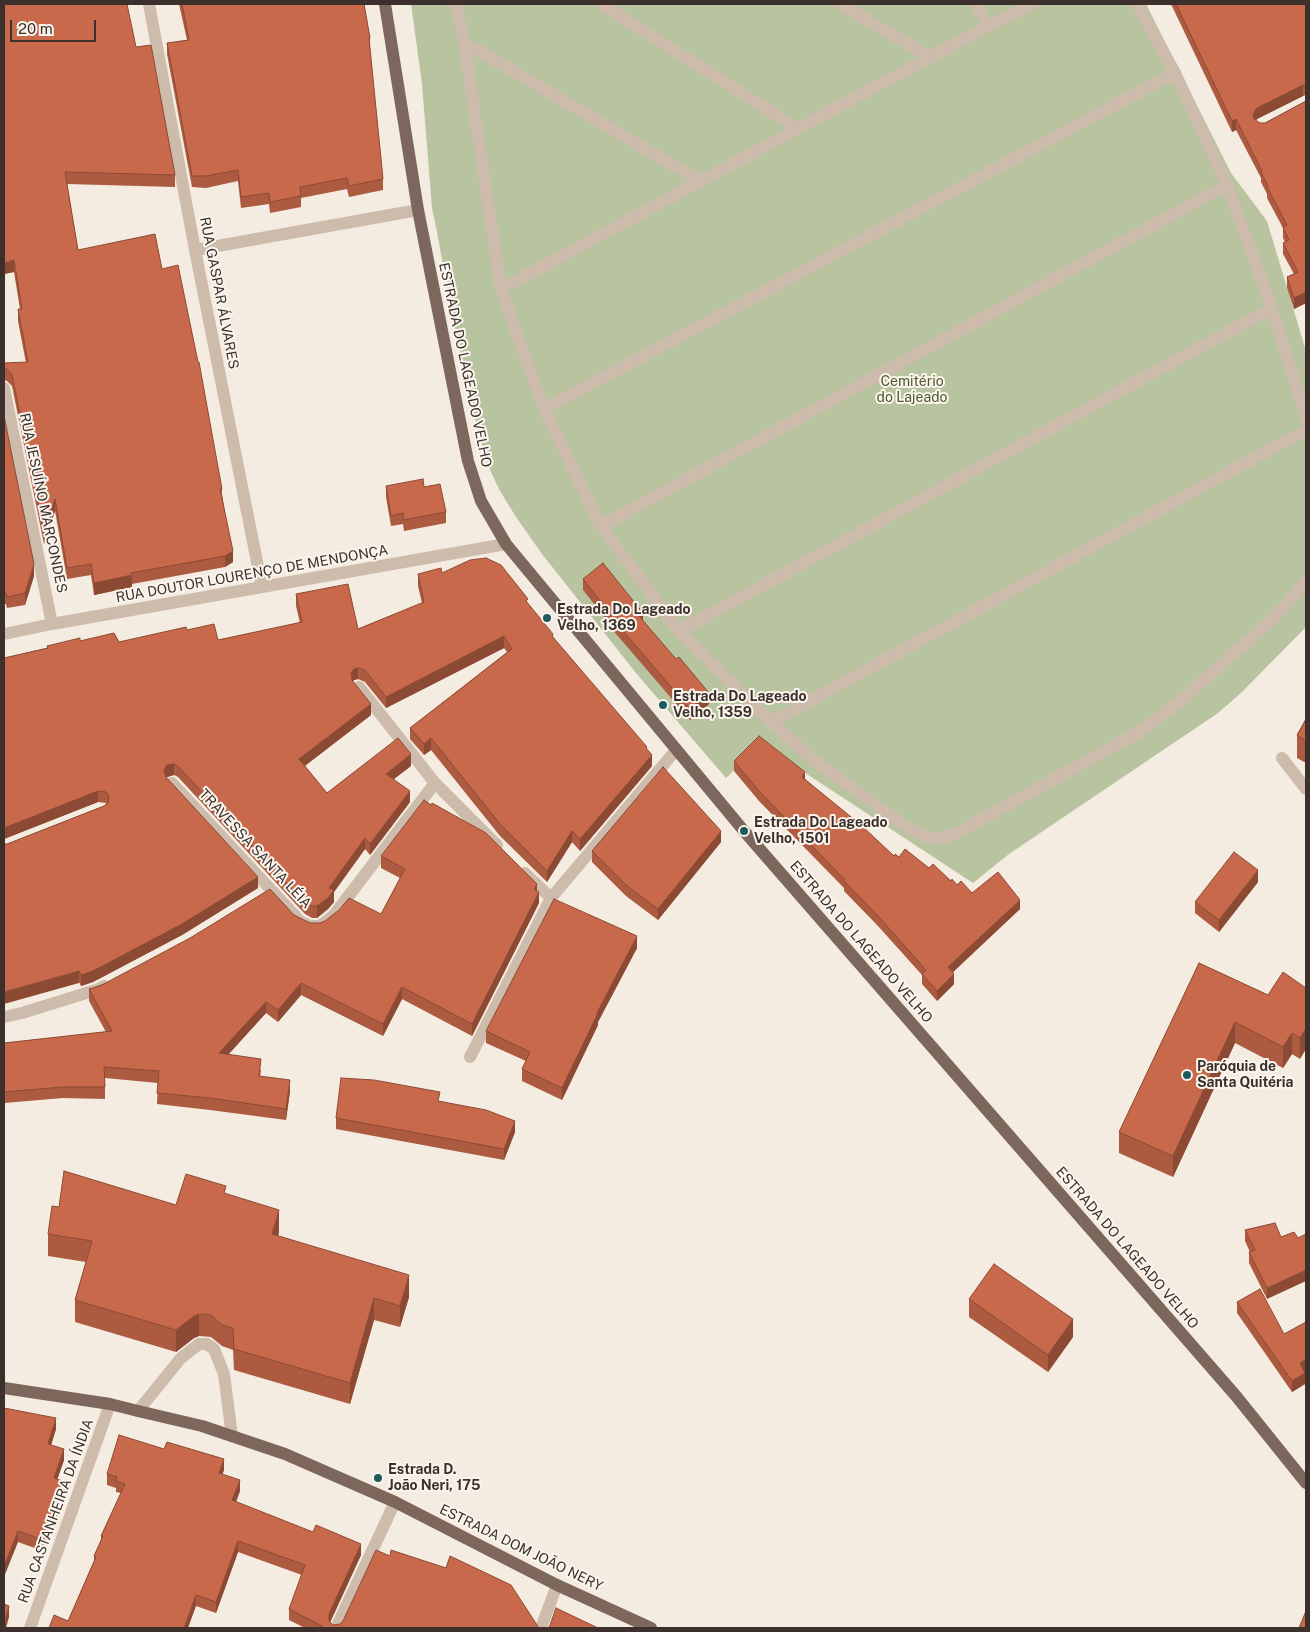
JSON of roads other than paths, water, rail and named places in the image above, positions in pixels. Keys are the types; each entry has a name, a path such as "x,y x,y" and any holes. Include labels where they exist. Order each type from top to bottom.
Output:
{"main road":[{"name":"ESTRADA DO LAGEADO VELHO","path":"385,4 418,210 468,461 481,502 506,544 764,854 1236,1396 1306,1483"},
{"name":"ESTRADA DOM JOÃO NERY","path":"4,1388 110,1404 202,1426 286,1454 395,1502 557,1584 651,1628"}],"street":[{"name":"RUA GASPAR ÁLVARES","path":"149,4 195,250 262,588"},
{"path":"456,4 464,42 501,289 544,409 601,526 679,631 771,722 814,760 908,828 924,836 938,839 955,834 1141,731 1177,704 1278,615 1306,581"},
{"path":"601,4 798,128"},
{"path":"840,4 930,57"},
{"path":"976,4 988,26"},
{"path":"501,289 930,57 1033,4"},
{"path":"1137,4 1175,73 1227,185 1272,308 1306,420"},
{"path":"464,42 700,181"},
{"path":"544,409 1175,73"},
{"path":"601,526 1227,185"},
{"path":"195,250 418,210"},
{"path":"679,631 1272,308"},
{"name":"RUA JESUÍNO MARCONDES","path":"4,388 52,624"},
{"path":"771,722 1306,430"},
{"name":"RUA DOUTOR LOURENÇO DE MENDONÇA","path":"4,634 506,544"},
{"path":"359,687 435,783 503,851"},
{"path":"470,1057 551,898 676,750"},
{"path":"1282,758 1306,789"},
{"name":"TRAVESSA SANTA LÉIA","path":"172,783 300,921 310,926 320,926 334,915 435,783"},
{"path":"517,864 551,898"},
{"path":"257,899 272,889"},
{"path":"4,1017 96,990 112,982"},
{"path":"138,1411 181,1358 199,1344 207,1344 214,1349 224,1374 232,1436"},
{"name":"RUA CASTANHEIRA DA ÍNDIA","path":"30,1628 110,1404"},
{"path":"336,1628 395,1502"},
{"path":"541,1628 557,1584"}],"place":[{"name":"Estrada Do Lageado Velho, 1369","path":"547,618"},
{"name":"Estrada Do Lageado Velho, 1359","path":"663,705"},
{"name":"Estrada Do Lageado Velho, 1501","path":"744,831"},
{"name":"Paróquia de Santa Quitéria","path":"1187,1075"},
{"name":"Estrada D. João Neri, 175","path":"378,1478"}],"park label":[{"name":"Cemitério do Lajeado","path":"912,390"}]}
